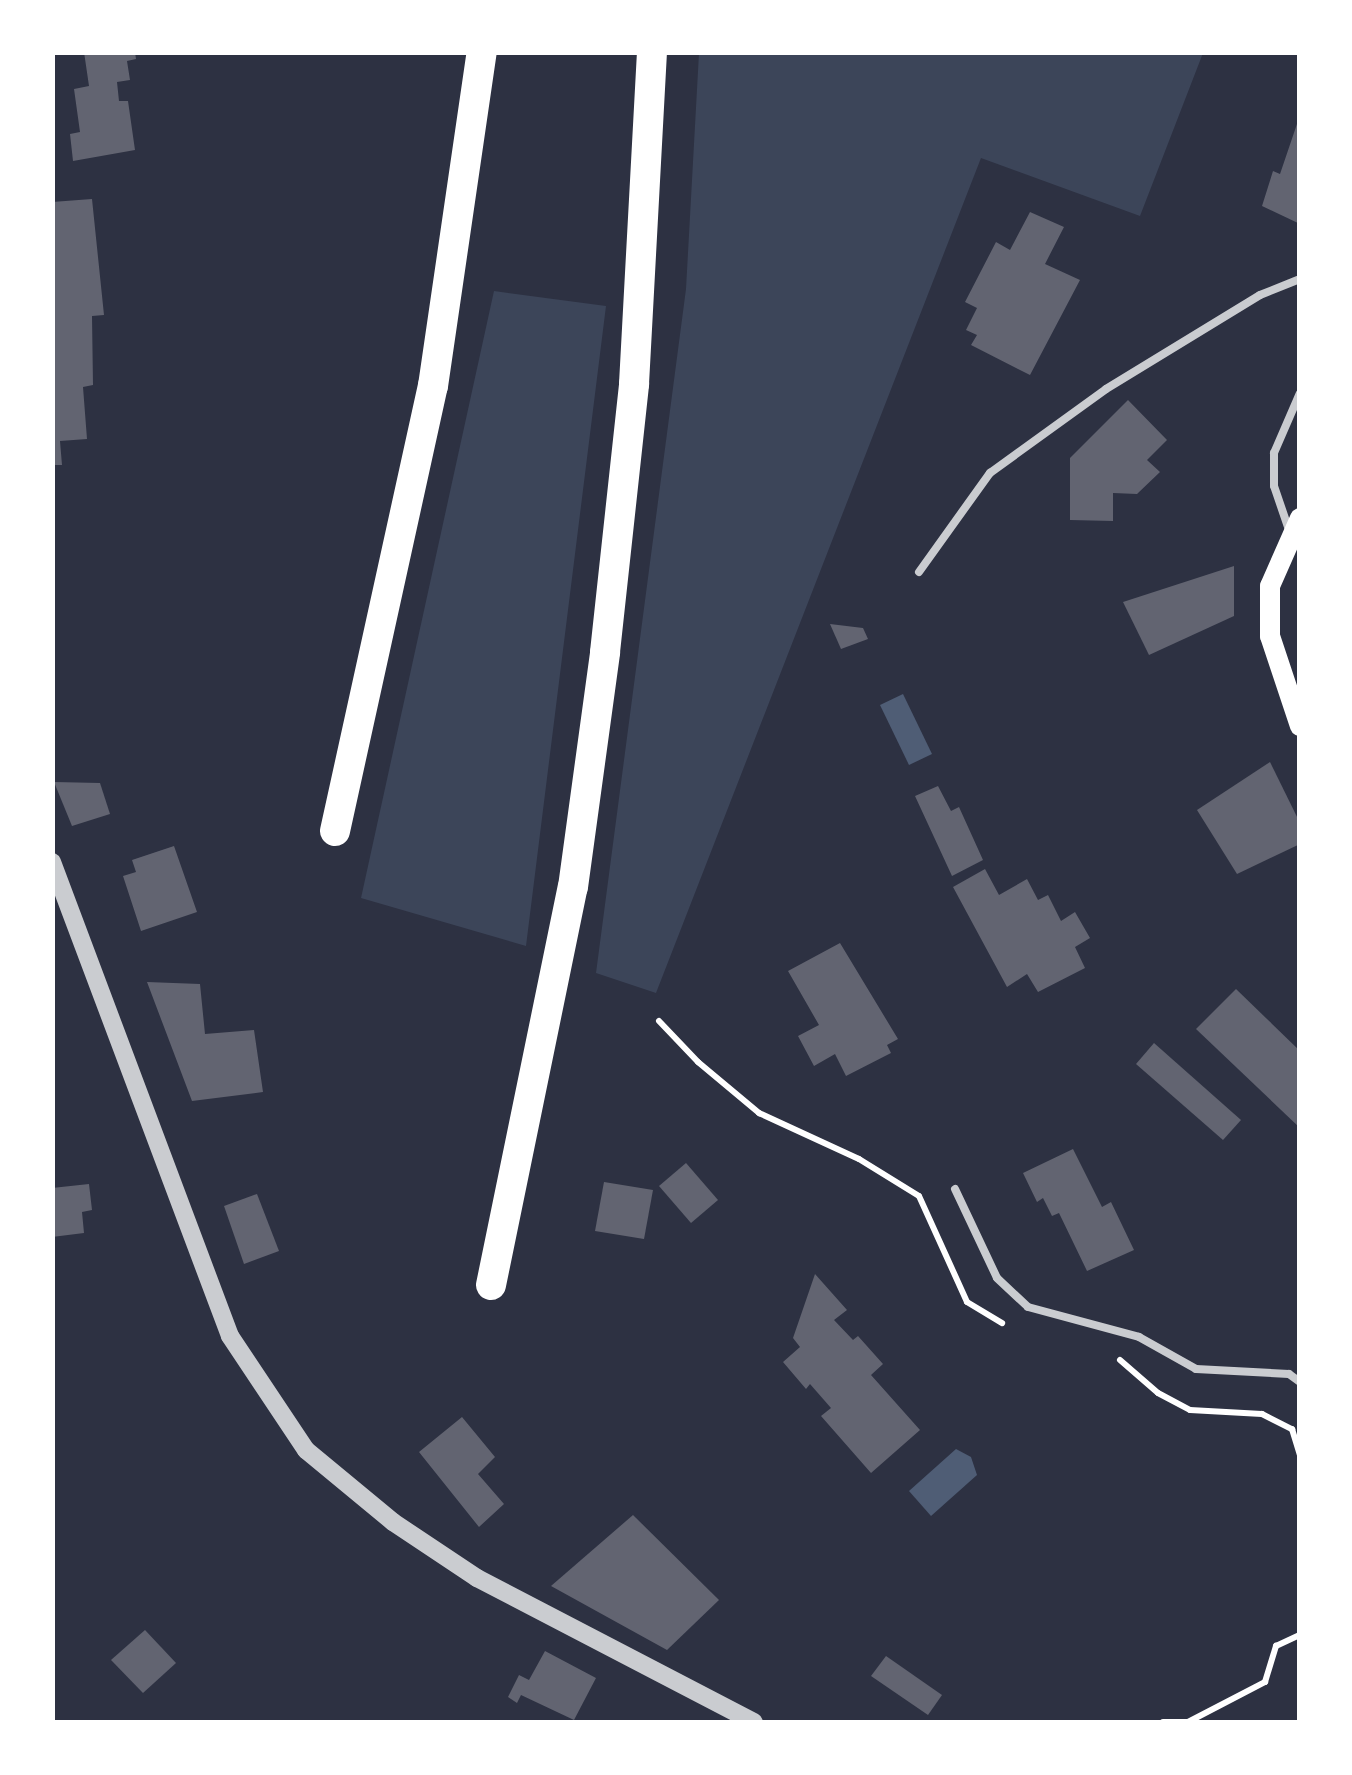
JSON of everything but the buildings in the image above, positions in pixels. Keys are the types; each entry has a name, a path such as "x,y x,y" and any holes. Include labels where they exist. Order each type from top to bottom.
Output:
{"highway":[{"path":"335,830 433,386 482,52"},
{"path":"491,1285 573,887 605,652 634,384 652,52"}],"main road":[{"path":"1295,526 1270,586 1270,636 1286,695 1300,726"}],"street":[{"path":"52,862 230,1336 306,1450 393,1522 477,1578 754,1722"}],"lane":[{"path":"920,572 990,473 1106,389 1260,295 1300,278"},
{"path":"1295,526 1274,486 1274,453 1300,392"},
{"path":"955,1190 998,1278 1028,1306 1140,1337 1196,1369 1289,1374 1300,1382"}],"path":[{"path":"1163,1722 1188,1722 1264,1682 1276,1646 1300,1635"}],"shaded area":[{"path":"699,53 1203,53 1140,216 981,158 656,993 596,973 686,289"},
{"path":"494,291 606,306 526,946 361,898"},
{"path":"903,694 932,754 909,765 880,705"},
{"path":"956,1449 971,1457 977,1475 931,1516 909,1491"}]}
